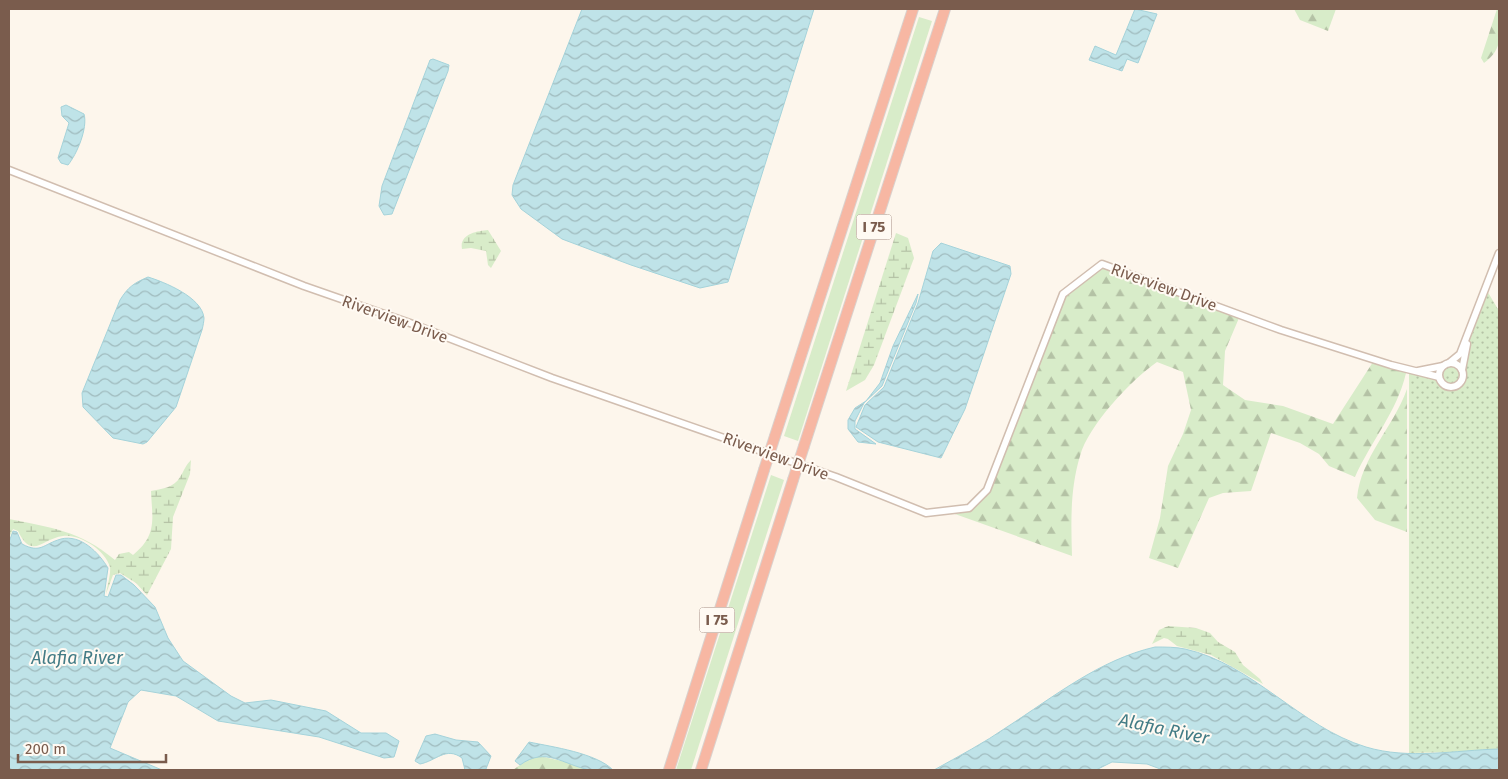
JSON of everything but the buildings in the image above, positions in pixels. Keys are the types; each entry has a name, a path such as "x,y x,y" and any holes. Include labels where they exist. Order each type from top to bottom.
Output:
{"highway":[{"name":"I 75","path":"669,770 913,9"},
{"name":"I 75","path":"701,770 945,9"}],"street":[{"name":"Riverview Drive","path":"9,170 304,286 417,326 552,378 836,477 926,513 969,508 987,490 1063,294 1102,264 1281,330 1415,372 1439,377 1446,386 1456,386 1462,381 1468,334"},
{"name":"Riverview Drive","path":"1415,372 1446,364 1460,354 1499,253"},
{"name":"Riverview Drive","path":"1439,377 1446,364"},
{"path":"1446,364 1457,364 1462,370"}],"green space":[{"path":"1294,9 1336,9 1328,31 1300,20"},
{"path":"1497,9 1499,9 1500,25 1498,45 1491,57 1484,63 1481,58"},
{"path":"919,17 932,21 798,441 784,436"},
{"path":"488,230 501,251 491,268 488,265 486,251 471,248 462,249 463,240 470,234"},
{"path":"896,233 908,238 914,258 874,365 865,380 846,391"},
{"path":"1102,267 1239,318 1225,351 1223,385 1245,400 1283,406 1333,424 1373,362 1406,373 1390,414 1355,477 1329,466 1319,454 1300,443 1271,433 1251,491 1223,493 1209,498 1178,568 1149,558 1160,518 1168,466 1183,434 1191,410 1183,372 1157,362 1135,380 1112,404 1085,444 1074,481 1071,518 1072,556 955,514 970,511 994,482 1065,295"},
{"path":"1486,289 1499,311 1499,751 1409,753 1409,370 1442,366 1454,360"},
{"path":"1407,389 1407,532 1375,520 1357,498 1365,469 1394,417"},
{"path":"191,460 190,474 173,517 171,549 147,595 136,583 120,573 113,575 106,594 110,567 103,555 84,540 63,536 38,546 33,546 28,545 18,531 13,529 9,538 9,519 52,528 77,536 102,550 115,560 119,554 129,552 133,555 141,548 152,526 151,491 174,484"},
{"path":"771,475 784,480 691,770 676,770"},
{"path":"1168,626 1196,628 1210,633 1218,642 1235,652 1243,665 1260,679 1263,684 1211,655 1177,646 1168,639 1164,638 1152,644 1159,630"},
{"path":"539,756 571,763 590,770 513,770 531,757"}],"water":[{"path":"582,9 814,9 728,282 700,288 562,239 521,209 512,195 513,185"},
{"path":"1135,9 1157,14 1138,63 1127,59 1122,71 1089,60 1095,46 1116,55"},
{"path":"433,59 449,65 448,71 392,214 384,215 379,206 382,186 430,60"},
{"path":"66,105 84,114 85,120 81,141 68,165 61,163 58,158 69,123 62,116 61,107"},
{"path":"941,243 1010,266 1011,274 965,409 941,458 878,442 856,427 865,405 884,387 918,303 933,251"},
{"path":"148,277 190,297 202,310 204,318 202,330 176,407 147,442 143,444 113,438 83,407 82,393 120,300 132,286"},
{"path":"918,294 882,386 864,403 855,421 855,429 876,444 858,442 848,429 848,420 855,408 866,401 880,383 893,346"},
{"name":"Alafia River","path":"13,531 17,532 22,544 28,547 38,548 68,538 76,539 89,546 100,556 108,568 104,596 108,597 116,575 121,575 134,585 155,607 168,638 183,661 231,696 245,703 271,700 326,711 361,733 386,733 399,741 394,757 384,758 319,737 218,721 176,696 141,690 128,702 110,748 162,770 9,770 9,542"},
{"name":"Alafia River","path":"1155,647 1182,648 1210,657 1255,681 1319,725 1342,738 1366,747 1382,751 1416,754 1499,749 1499,770 1163,770 1147,764 1112,762 1096,770 934,770 989,738 1078,680 1115,661"},
{"path":"435,734 456,740 478,742 491,756 486,769 465,770 462,758 451,753 420,764 415,761 426,736"},
{"path":"529,742 585,755 596,759 613,770 593,771 555,758 546,757 538,757 520,765 515,761"}]}
